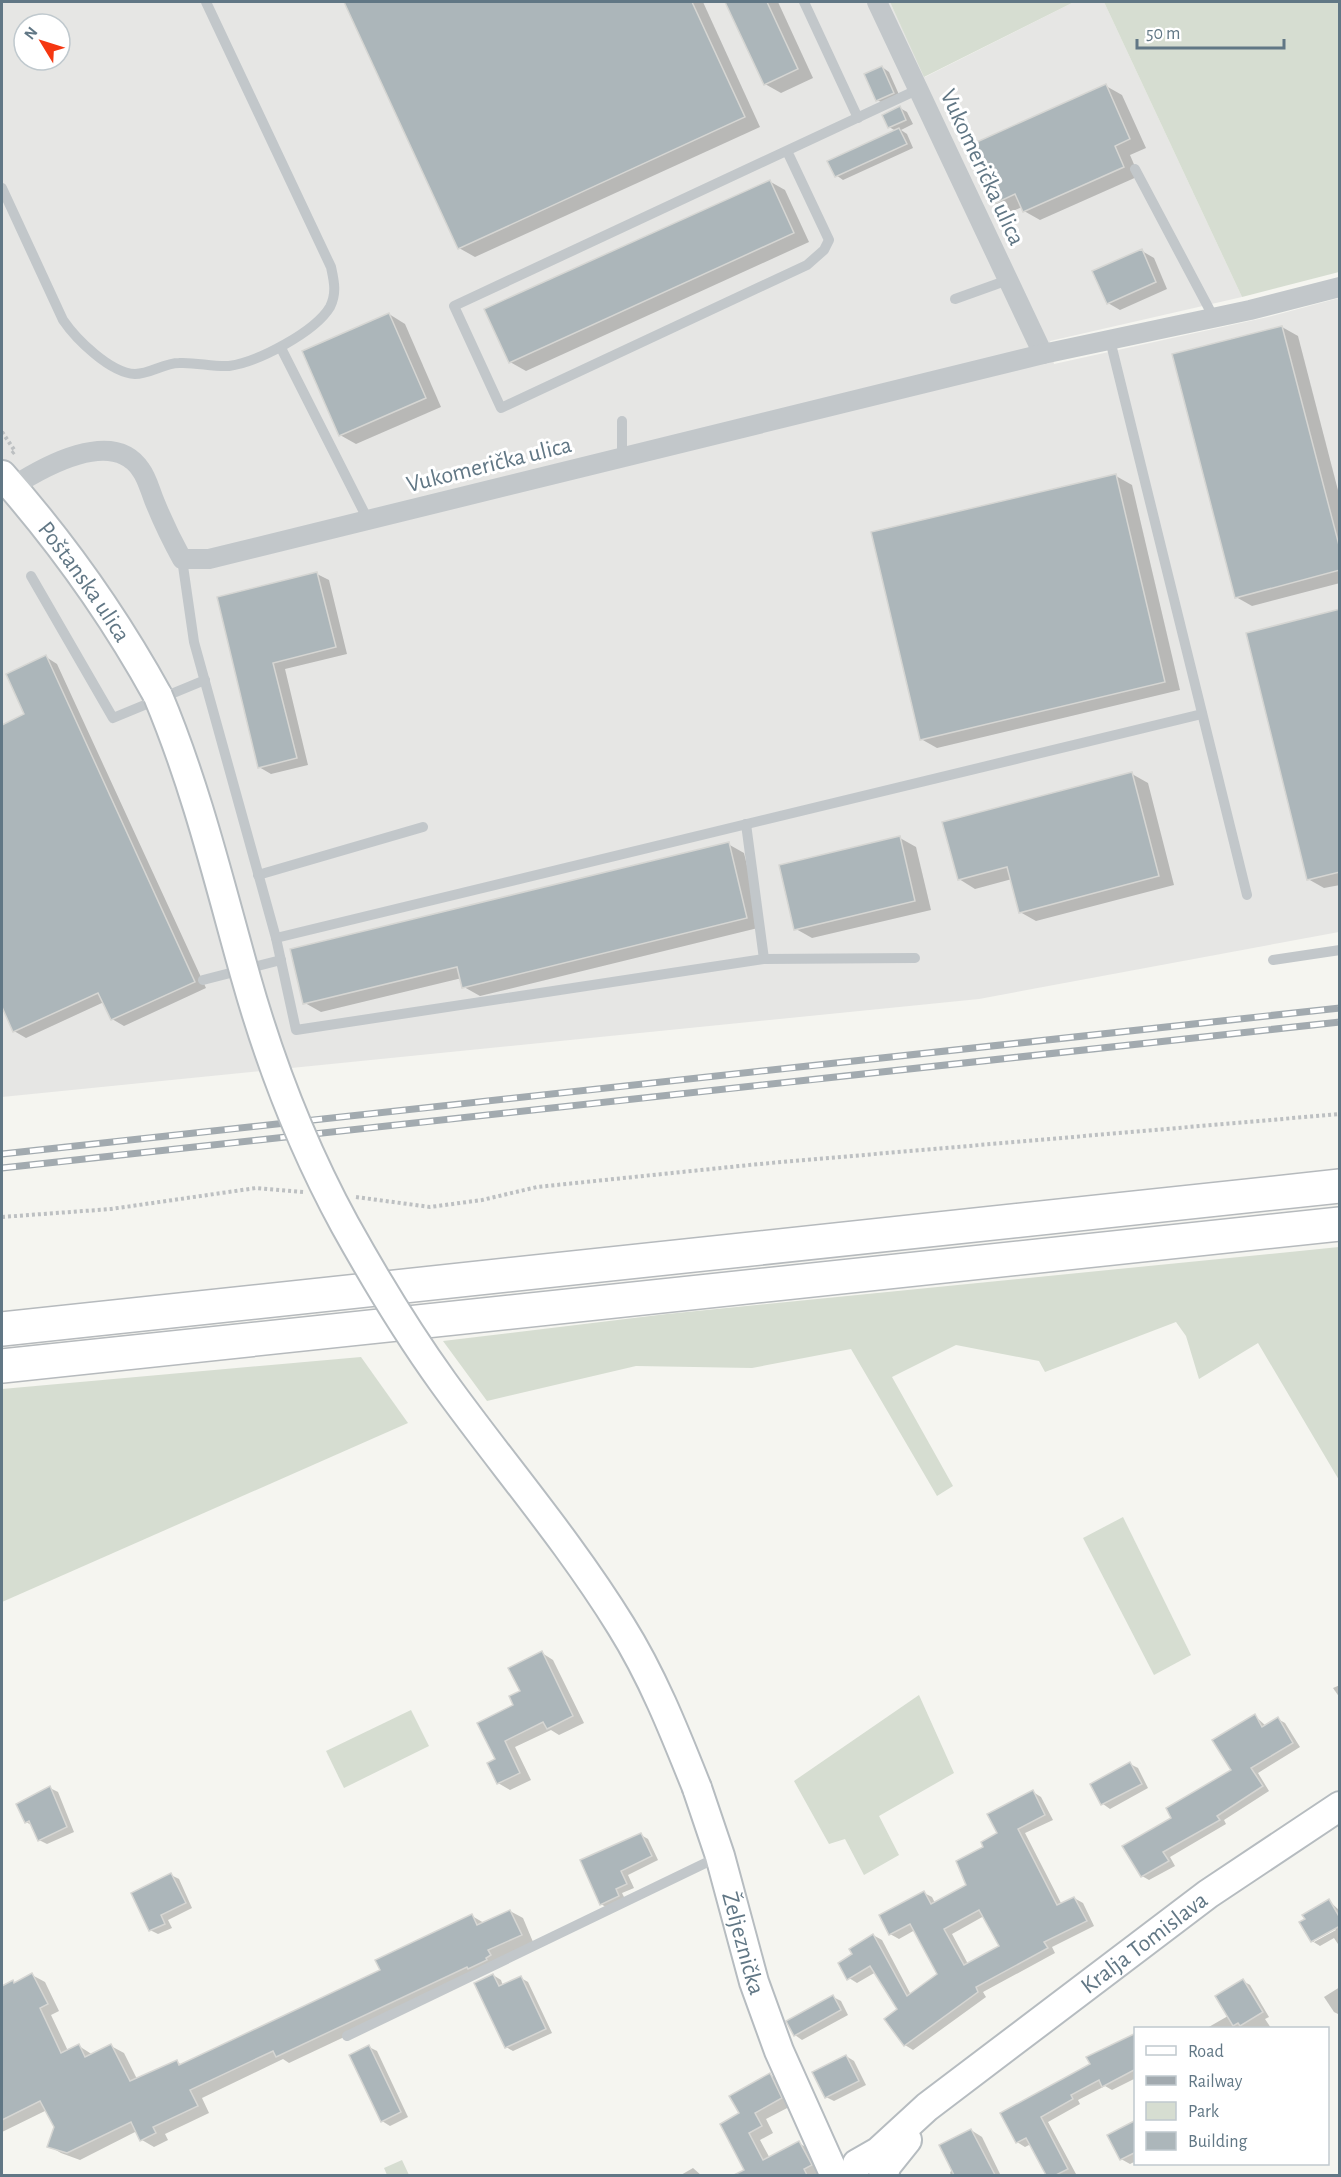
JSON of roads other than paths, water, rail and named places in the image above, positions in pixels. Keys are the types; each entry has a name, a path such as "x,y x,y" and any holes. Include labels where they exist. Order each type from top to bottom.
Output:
{"highway":[{"path":"2,1329 1340,1186"},
{"path":"2,1366 1340,1224"}],"main road":[{"name":"Poštanska ulica","path":"7,473 97,594 129,643 158,696 195,791 262,1029 310,1154 343,1222 381,1288 429,1362 564,1540 618,1620 648,1675 697,1788"},
{"name":"Željeznička","path":"697,1788 720,1856 754,1982 779,2051 800,2093 806,2113 858,2172"},
{"name":"Kralja Tomislava","path":"858,2172 927,2107 1208,1894 1340,1806"}],"street":[{"name":"Vukomerička ulica","path":"878,2 1043,354"},
{"name":"Vukomerička ulica","path":"182,558 209,559 1043,354 1214,318 1340,287"},
{"path":"7,473 40,469 70,457 99,450 123,454 141,469 168,535 182,558"}],"lane":[{"path":"2,188 63,320 75,336 119,369 134,374 177,363 232,365 281,348 314,324 330,307 336,288 332,267 206,2"},
{"path":"804,2 858,118"},
{"path":"787,151 829,240 824,250 807,266 501,408 454,306 919,89"},
{"path":"1135,169 1214,318"},
{"path":"955,299 1008,280"},
{"path":"1110,340 1247,895"},
{"path":"281,348 368,520"},
{"path":"622,422 622,457"},
{"path":"182,558 194,642 276,938 296,1030 764,959 915,958"},
{"path":"31,576 113,718 205,680"},
{"path":"276,938 1202,714"},
{"path":"746,824 764,959"},
{"path":"258,875 423,827"},
{"path":"1273,960 1340,950"},
{"path":"203,980 280,960"},
{"path":"347,2037 720,1856"}],"railway":[{"path":"2,1154 1340,1008"},
{"path":"2,1168 1340,1022"}]}
